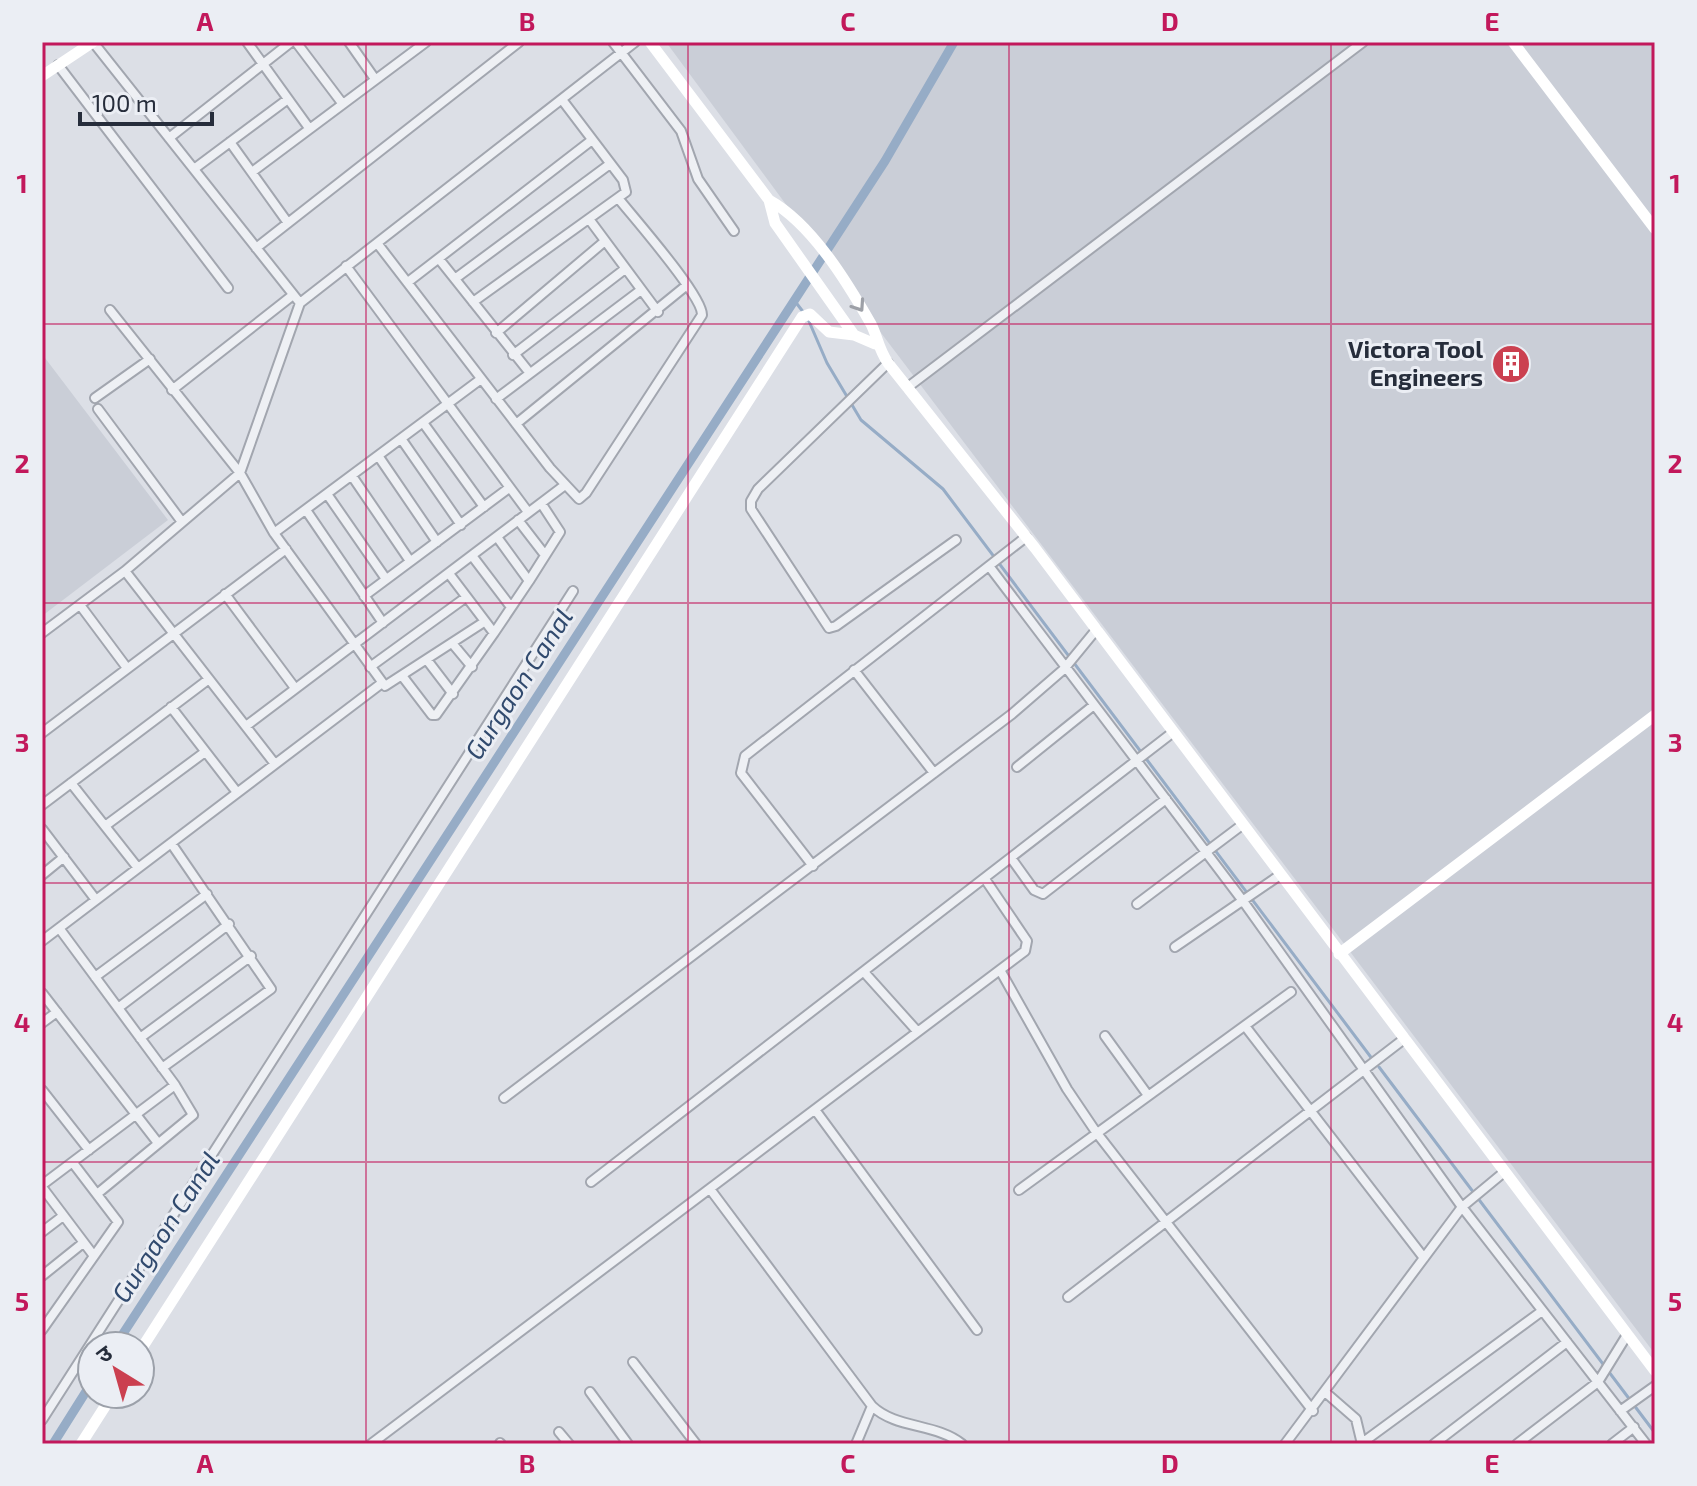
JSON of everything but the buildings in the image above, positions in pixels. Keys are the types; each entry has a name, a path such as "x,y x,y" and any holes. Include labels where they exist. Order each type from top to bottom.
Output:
{"street":[{"path":"42,76 93,42 300,303"},
{"path":"247,42 309,128"},
{"path":"169,138 293,42 342,103"},
{"path":"349,42 375,79"},
{"path":"256,248 519,42"},
{"path":"613,42 681,131 698,179 734,231"},
{"path":"42,633 125,571 240,473 300,303 635,42"},
{"path":"650,42 769,200 788,212 812,239 873,328 875,344 888,363 1026,537 1655,1371"},
{"path":"908,387 1363,42"},
{"path":"1513,42 1655,229"},
{"path":"252,172 423,43"},
{"path":"58,65 228,288"},
{"path":"194,169 288,99"},
{"path":"473,302 626,192 626,184 563,101"},
{"path":"408,282 592,140"},
{"path":"230,142 288,223"},
{"path":"456,278 610,164"},
{"path":"377,243 577,499 586,493 700,320 702,309 687,285 618,198"},
{"path":"769,200 775,223 854,335"},
{"path":"589,219 658,312"},
{"path":"496,333 605,241"},
{"path":"439,259 529,372"},
{"path":"346,266 528,512"},
{"path":"513,355 625,269"},
{"path":"516,424 658,312 687,285"},
{"path":"496,399 641,290"},
{"path":"172,390 293,295"},
{"path":"110,310 240,473 274,533 382,683 388,686 484,622"},
{"path":"153,1330 805,314 829,332 854,335 875,344"},
{"path":"95,398 150,359"},
{"path":"888,363 758,489 751,501 755,518 829,628 956,540"},
{"path":"274,533 481,379"},
{"path":"98,409 182,522"},
{"path":"424,424 484,507"},
{"path":"402,440 461,525"},
{"path":"379,457 437,542"},
{"path":"352,476 410,561"},
{"path":"246,726 450,575 565,485"},
{"path":"364,596 509,488"},
{"path":"327,494 386,579"},
{"path":"403,677 432,715 439,714 529,581 560,528 541,503"},
{"path":"306,510 383,623"},
{"path":"518,520 545,555"},
{"path":"497,537 529,581"},
{"path":"813,866 741,773 741,762 1026,537"},
{"path":"42,733 286,549"},
{"path":"473,557 511,607"},
{"path":"995,561 1069,663 1094,705 1142,757 1166,799 1211,849 1247,898 1363,1069 1462,1207 1567,1342 1603,1374 1620,1411 1646,1444"},
{"path":"125,571 275,764"},
{"path":"450,575 494,633"},
{"path":"42,1420 573,591"},
{"path":"225,594 295,688"},
{"path":"370,667 465,598"},
{"path":"80,605 127,668"},
{"path":"504,1098 1012,714 1069,663 1096,630"},
{"path":"452,643 472,667"},
{"path":"427,660 453,694"},
{"path":"854,670 934,773"},
{"path":"42,805 209,679"},
{"path":"42,941 382,683"},
{"path":"1017,767 1094,705"},
{"path":"171,707 236,791"},
{"path":"1339,954 1655,715"},
{"path":"591,1182 1172,733"},
{"path":"105,826 205,752"},
{"path":"71,783 138,868"},
{"path":"1011,858 1034,890 1043,894 1166,799"},
{"path":"1137,904 1242,825"},
{"path":"42,829 96,900"},
{"path":"162,1068 271,989 171,843"},
{"path":"42,875 64,857"},
{"path":"1175,947 1280,875"},
{"path":"371,1444 816,1111 1000,970 1028,945 985,879"},
{"path":"95,977 207,894"},
{"path":"118,1008 229,924"},
{"path":"59,928 175,1085 193,1115 97,1194"},
{"path":"140,1038 251,956"},
{"path":"1000,970 1067,1089 1096,1132 1313,1411"},
{"path":"864,972 917,1031"},
{"path":"1019,1190 1291,992"},
{"path":"42,993 158,1143"},
{"path":"42,1023 57,1012"},
{"path":"1245,1026 1424,1258"},
{"path":"1105,1036 1147,1094"},
{"path":"1068,1297 1404,1039"},
{"path":"94,1256 42,1186 175,1085"},
{"path":"42,1090 89,1150"},
{"path":"42,1112 53,1104"},
{"path":"816,1111 977,1330"},
{"path":"44,1323 118,1222 73,1163"},
{"path":"1285,1444 1313,1411 1462,1207 1503,1173"},
{"path":"710,1189 872,1406 891,1418 946,1434 962,1444"},
{"path":"42,1232 63,1216"},
{"path":"42,1276 83,1243"},
{"path":"1325,1392 1356,1419 1362,1444 1542,1311"},
{"path":"1517,1444 1603,1374 1627,1335"},
{"path":"1434,1444 1567,1342"},
{"path":"633,1362 696,1444"},
{"path":"1620,1411 1655,1386"},
{"path":"590,1392 628,1444"},
{"path":"856,1444 872,1406"},
{"path":"81,1444 103,1410"},
{"path":"1612,1444 1634,1427"},
{"path":"559,1432 569,1444"}],"shaded area":[{"path":"666,42 1655,42 1655,1354 872,321"},
{"path":"42,354 168,520 42,616"}],"waterway":[{"name":"Gurgaon Canal","path":"125,1330 885,161 954,42"},
{"path":"794,300 804,313"},
{"path":"808,319 827,363 861,420 943,489 1373,1060"},
{"path":"1379,1067 1655,1433"},
{"name":"Gurgaon Canal","path":"53,1444 76,1407"}],"place":[{"name":"Victora Tool Engineers","path":"1511,364"}]}
